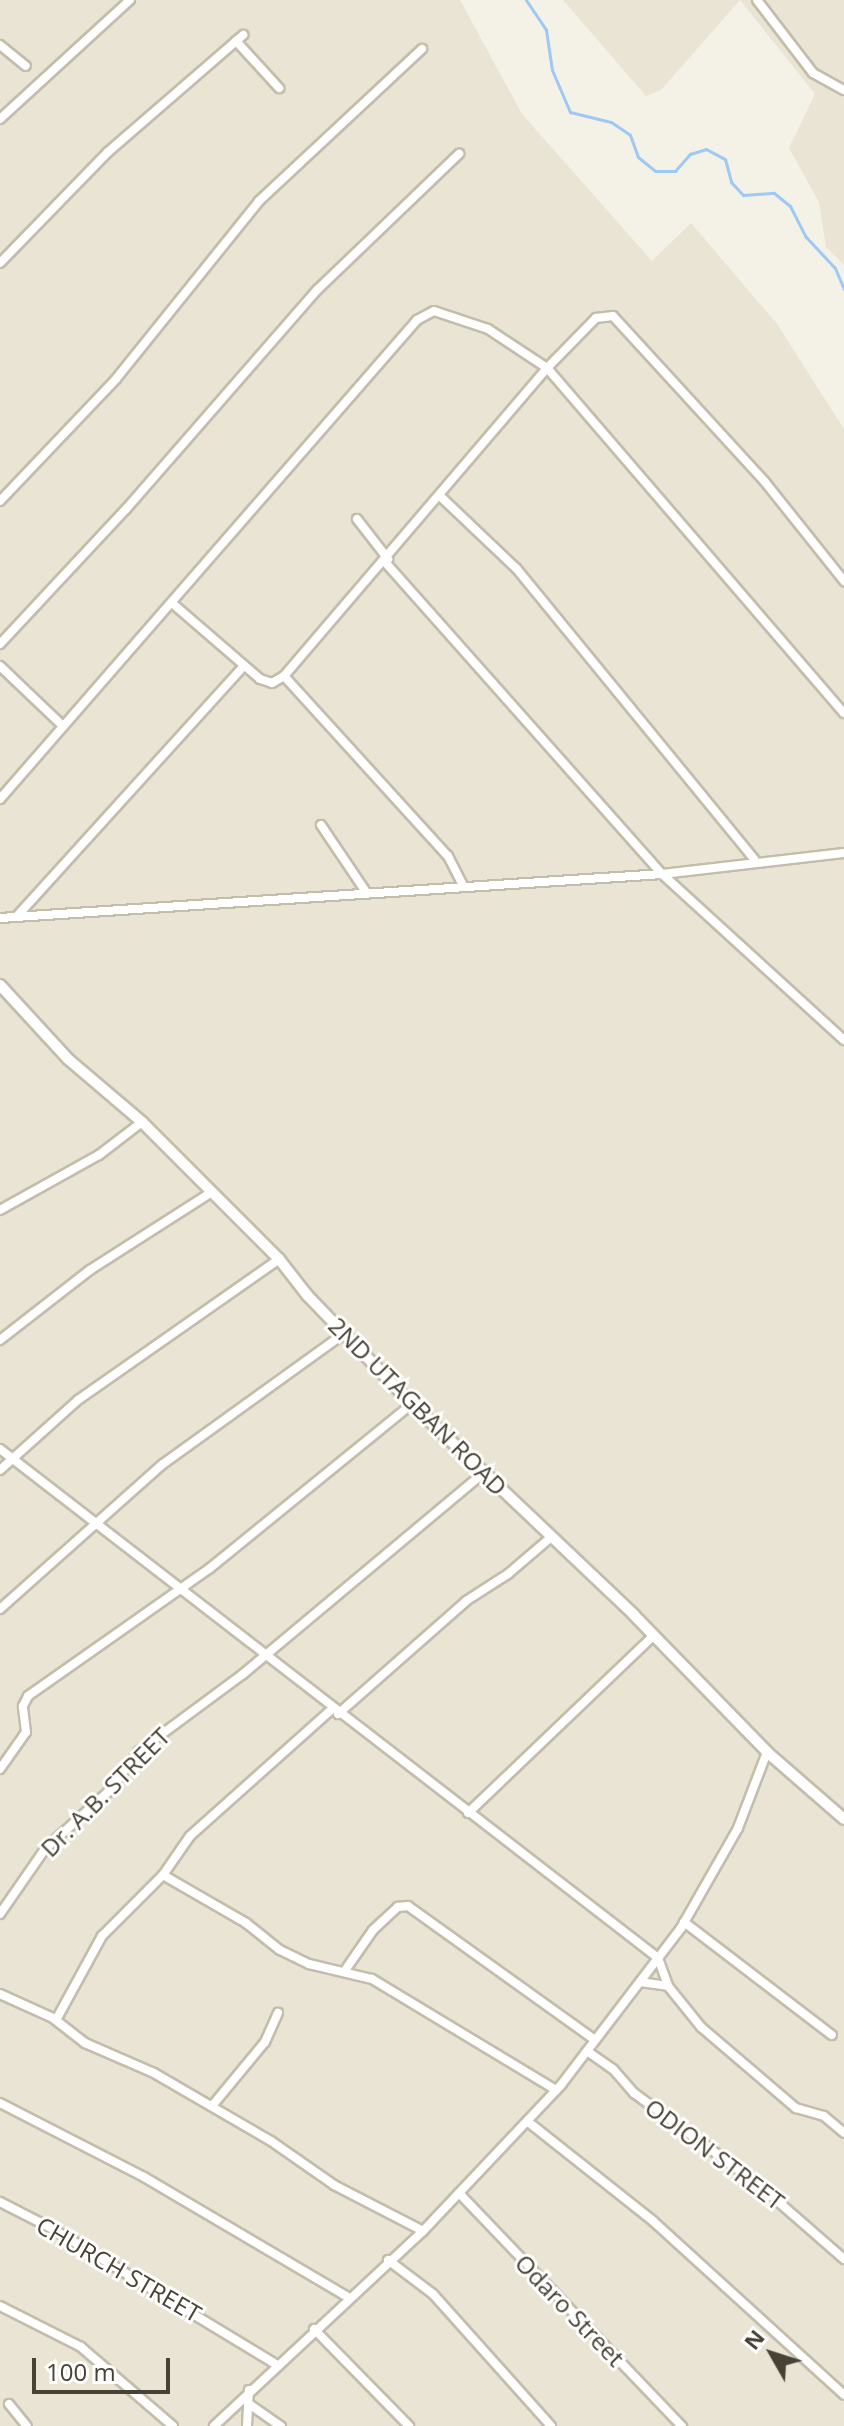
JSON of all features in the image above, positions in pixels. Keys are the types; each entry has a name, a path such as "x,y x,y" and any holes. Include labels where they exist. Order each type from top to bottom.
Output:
{"street":[{"path":"0,119 130,0"},
{"path":"761,2 813,73 844,90"},
{"path":"0,263 108,152 239,38 279,88"},
{"path":"0,45 26,66"},
{"path":"0,501 116,379 259,201 422,49"},
{"path":"0,644 126,509 317,290 459,154"},
{"path":"0,799 417,320 434,311 488,329 547,368 844,713"},
{"path":"172,603 244,666 272,683 284,676 547,368 596,318 613,316 765,482 844,581"},
{"path":"440,496 516,568 754,859"},
{"path":"357,519 386,560 662,874 844,1040"},
{"path":"0,666 62,725"},
{"path":"18,915 244,666"},
{"path":"284,676 448,856 463,886"},
{"path":"321,825 366,892"},
{"path":"0,918 662,874 844,853"},
{"name":"2ND UTAGBAN ROAD","path":"0,985 68,1059 142,1122 279,1259 343,1334 412,1404 634,1615 651,1638 767,1752 844,1819"},
{"path":"0,1002 12,995"},
{"path":"0,1210 99,1155 142,1122"},
{"path":"0,1340 90,1270 212,1192"},
{"path":"0,1470 90,1391 279,1259"},
{"path":"0,1609 98,1526 163,1464 343,1334"},
{"path":"0,1769 26,1732 23,1706 28,1696 179,1589 412,1404"},
{"path":"0,1449 335,1712 658,1958 668,1986 724,2049 796,2108 824,2116 844,2133"},
{"name":"Dr. A.B. STREET","path":"0,1914 45,1849 108,1792 125,1764 485,1472"},
{"path":"56,2020 102,1936 163,1875 208,1818 466,1601 508,1574 550,1538"},
{"path":"468,1813 651,1638"},
{"path":"214,2426 276,2364 423,2231 556,2090 684,1922 738,1828 767,1752"},
{"path":"163,1875 280,1950 309,1964 346,1969 372,1979 556,2090"},
{"path":"346,1969 373,1930 398,1907 408,1906 595,2040"},
{"path":"684,1922 832,2035"},
{"path":"640,1982 668,1986"},
{"path":"0,1994 56,2020 85,2043 212,2106 334,2185 423,2231"},
{"path":"212,2106 265,2042 278,2013"},
{"name":"ODION STREET","path":"587,2051 613,2069 634,2093 758,2184 844,2259"},
{"path":"0,2103 144,2177 348,2297"},
{"path":"527,2121 653,2221 844,2395"},
{"name":"Odaro Street","path":"459,2193 682,2426"},
{"name":"CHURCH STREET","path":"0,2202 276,2364"},
{"path":"388,2260 433,2294 551,2426"},
{"path":"0,2306 81,2347 173,2426"},
{"path":"314,2329 409,2426"},
{"path":"247,2426 249,2390"},
{"path":"9,2404 27,2426"},
{"path":"249,2404 281,2426"}],"shaded area":[{"path":"0,0 460,0 522,114 652,261 691,223 777,324 844,429 844,2426 0,2426"},
{"path":"563,0 740,0 661,90 646,96"},
{"path":"740,0 844,0 844,265 826,247 819,202 789,148 815,94"}],"waterway":[{"path":"526,0 546,30 552,70 570,112 611,122 630,135 638,157 655,171 675,171 690,154 706,149 725,159 731,182 743,195 774,193 790,206 806,237 835,268 844,289"}]}
